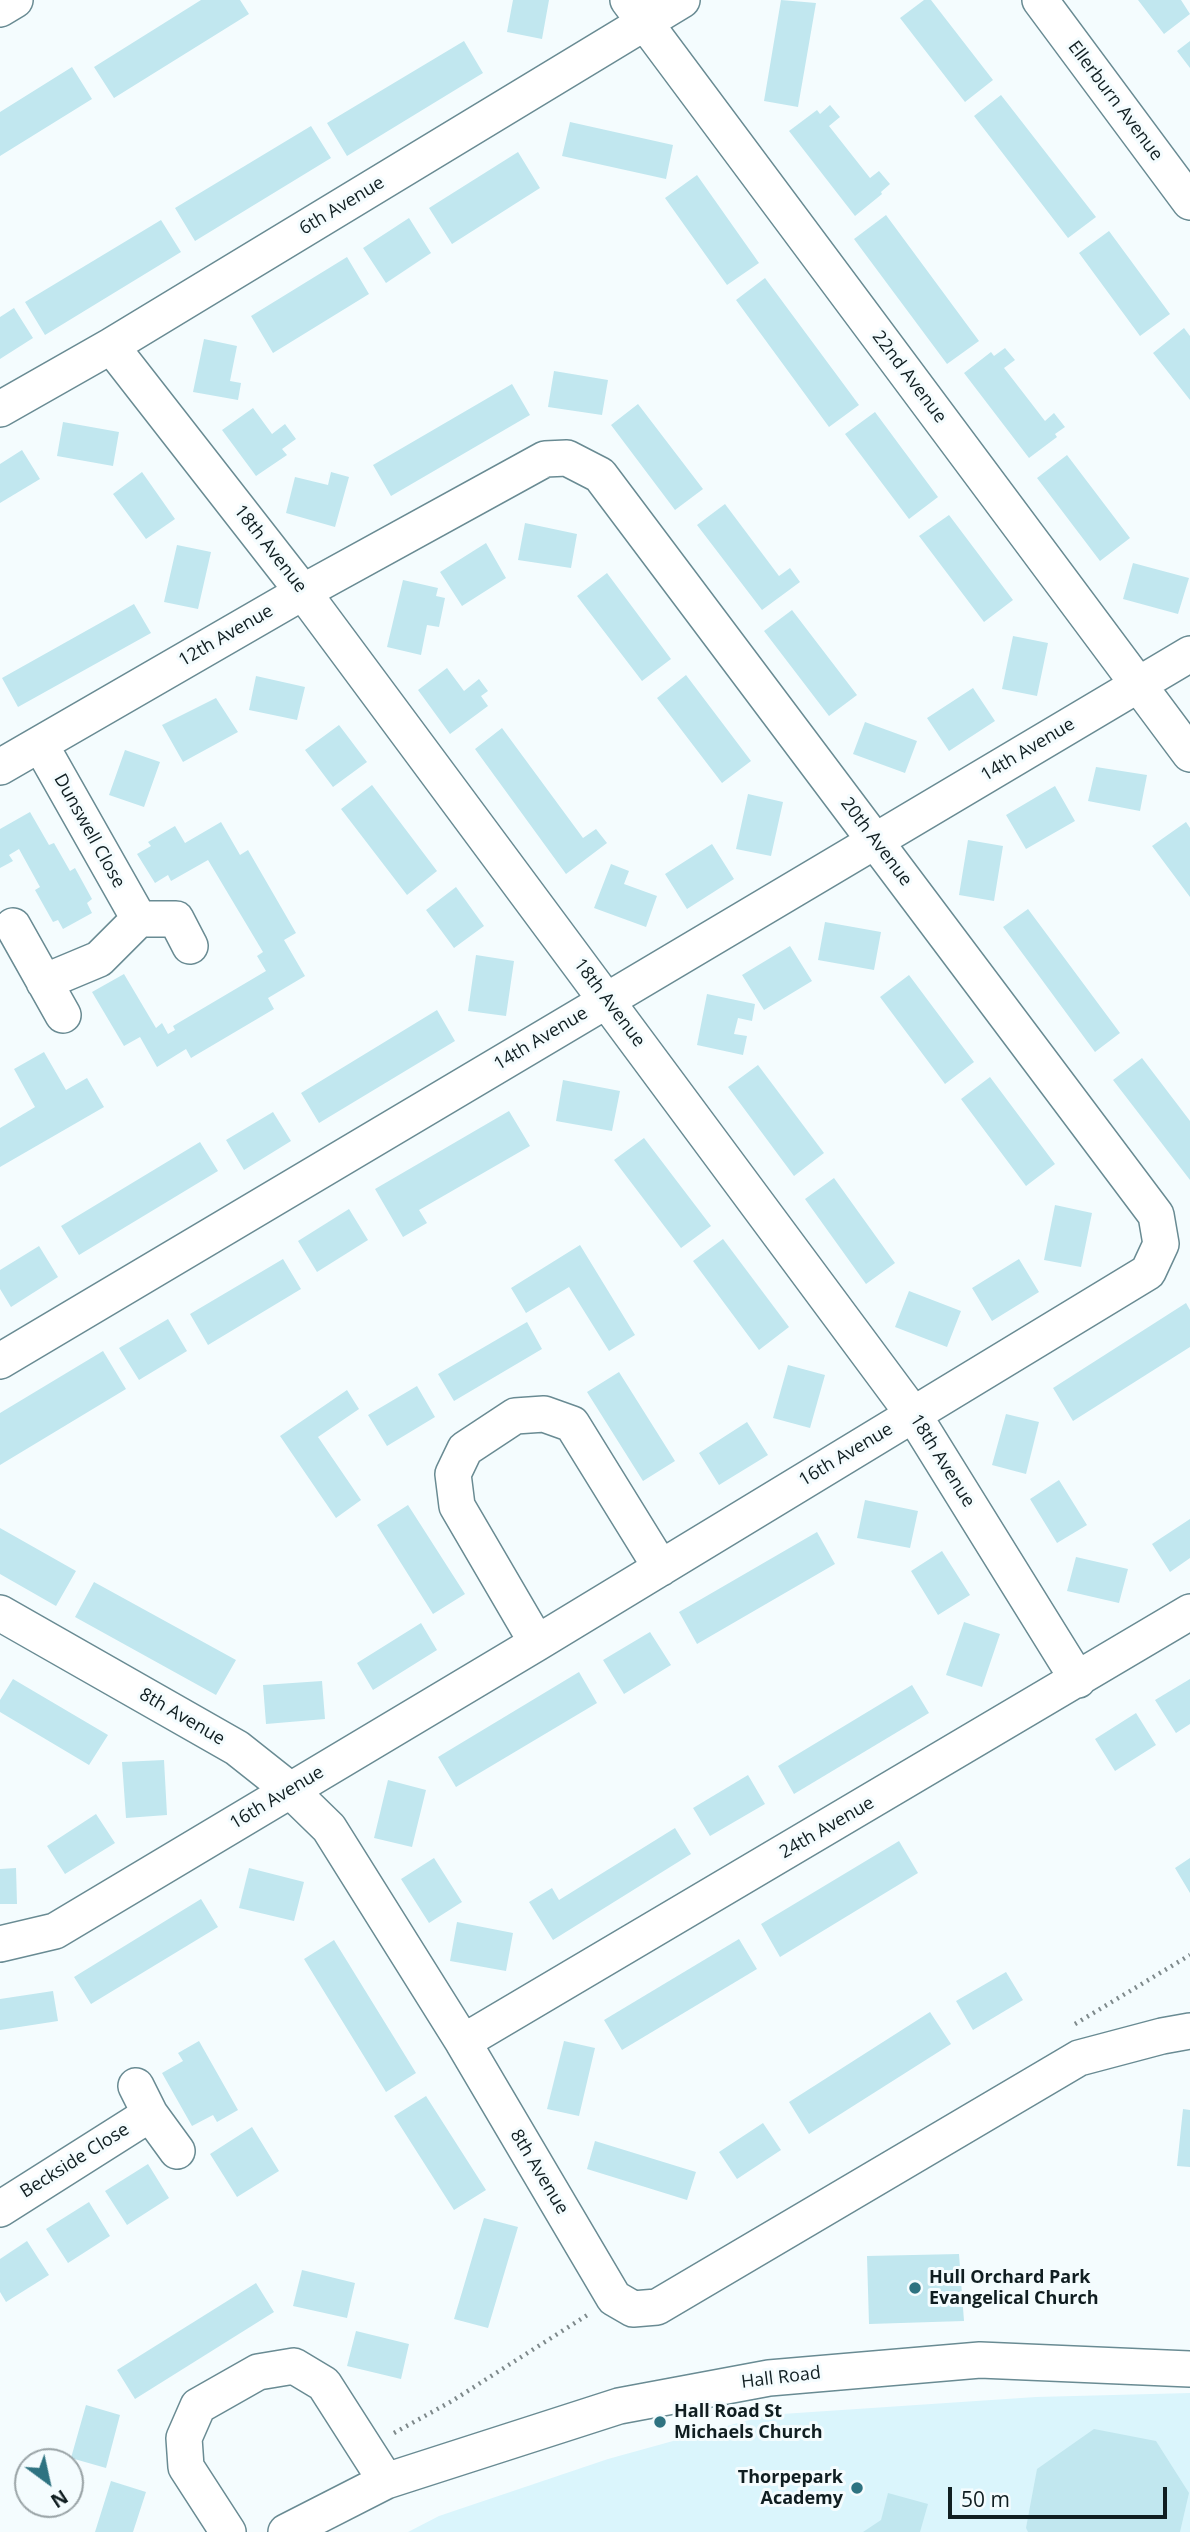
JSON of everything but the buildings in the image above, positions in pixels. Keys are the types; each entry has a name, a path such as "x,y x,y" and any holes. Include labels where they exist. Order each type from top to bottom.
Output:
{"street":[{"path":"0,9 15,0"},
{"name":"6th Avenue","path":"0,409 111,346 636,11 682,0"},
{"name":"Ellerburn Avenue","path":"1040,0 1190,202"},
{"name":"22nd Avenue","path":"636,11 1190,754"},
{"name":"18th Avenue","path":"111,346 303,592 913,1414 1078,1680"},
{"name":"12th Avenue","path":"0,767 303,592 545,459 567,458"},
{"name":"20th Avenue","path":"567,458 600,475 1156,1215 1161,1244"},
{"name":"14th Avenue","path":"0,1361 1190,654"},
{"name":"Dunswell Close","path":"40,744 139,919"},
{"path":"44,982 99,959 139,919 176,919 190,946"},
{"path":"13,926 63,1015"},
{"name":"16th Avenue","path":"6,1943 55,1931 661,1568 1148,1272 1161,1244"},
{"path":"537,1643 457,1506 453,1474 465,1449 515,1416 544,1414 572,1424 661,1568"},
{"name":"24th Avenue","path":"463,2042 1190,1612"},
{"name":"8th Avenue","path":"0,1613 237,1748 290,1790 329,1828 463,2042 614,2298 634,2309 657,2307 1079,2058 1190,2031"},
{"name":"Beckside Close","path":"0,2209 143,2100 177,2151"},
{"name":"Hall Road","path":"298,2529 386,2481 619,2406 769,2378 980,2360 1190,2369"},
{"path":"228,2532 186,2467 184,2438 198,2406 258,2372 294,2366 324,2384 386,2481"}],"shaded area":[{"name":"Thorpepark Academy","path":"1190,2393 1190,2532 408,2532 439,2516 608,2459 767,2415 1036,2397"}],"place":[{"name":"Hull Orchard Park Evangelical Church","path":"915,2288"},
{"name":"Hall Road St Michaels Church","path":"660,2422"},
{"name":"Thorpepark Academy","path":"857,2488"}]}
